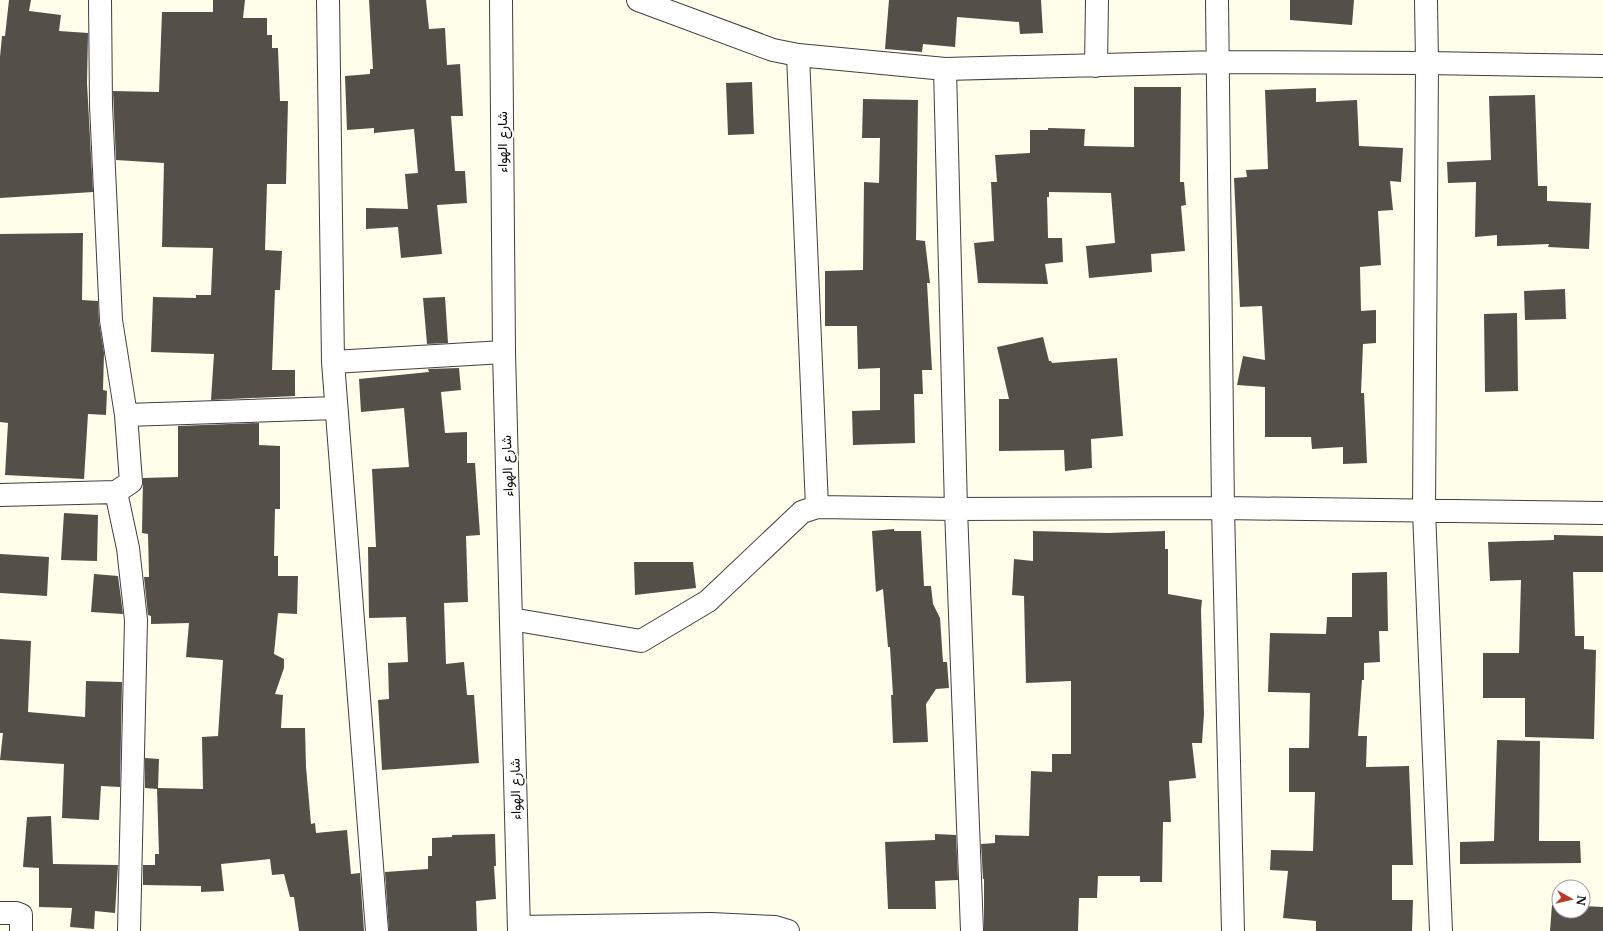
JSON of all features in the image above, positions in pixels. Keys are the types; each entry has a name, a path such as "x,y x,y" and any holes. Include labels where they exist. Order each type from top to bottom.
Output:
{"street":[{"path":"0,495 116,492 131,482 126,415 111,320 101,105 100,0"},
{"path":"328,0 333,362 377,931"},
{"name":"شارع الهواء","path":"501,0 504,352 519,929"},
{"path":"638,0 773,50 798,56 945,68 1096,66 1217,62 1603,66"},
{"path":"1096,66 1097,0"},
{"path":"1217,0 1223,508 1233,931"},
{"path":"1426,0 1427,63 1424,511 1441,931"},
{"path":"798,56 817,507"},
{"path":"945,68 956,509 972,931"},
{"path":"333,362 504,352"},
{"path":"126,415 336,408"},
{"path":"116,492 128,548 136,620 129,931"},
{"path":"511,619 641,641 708,601 802,512 817,507 956,509 1223,508 1603,513"},
{"path":"0,913 16,913 21,915 21,931"},
{"path":"519,929 711,924 775,927 788,931"}],"building":[{"path":"9,0 31,0 29,11 61,15 59,31 88,33 87,83 93,192 0,198 0,57 2,36 5,36"},
{"path":"213,0 245,0 243,18 267,18 267,35 272,35 272,48 278,48 280,101 288,101 286,184 267,184 265,250 282,251 280,290 275,290 272,370 295,370 295,396 211,400 214,354 151,352 153,297 196,298 196,295 211,295 213,248 162,247 164,163 116,160 113,91 159,92 162,12 213,12"},
{"path":"369,0 426,0 429,29 445,28 447,65 460,64 463,116 451,116 455,171 465,171 467,203 437,205 442,254 401,258 398,227 366,229 366,208 408,209 405,174 418,173 414,129 374,133 374,128 347,130 345,76 370,74 370,69 373,69"},
{"path":"889,0 1041,0 1043,33 1020,34 1019,22 957,17 955,47 923,44 922,52 885,49"},
{"path":"1290,0 1354,0 1352,25 1290,20"},
{"path":"752,82 754,134 728,135 726,83"},
{"path":"1134,87 1181,87 1180,182 1184,182 1186,205 1181,206 1185,251 1151,254 1152,272 1089,278 1086,246 1115,243 1111,193 1049,192 1049,197 1047,197 1048,238 1062,238 1063,262 1045,264 1048,284 978,283 974,243 994,241 991,182 997,182 995,155 1030,153 1030,130 1048,130 1048,128 1085,129 1084,146 1134,147"},
{"path":"1316,88 1316,102 1357,100 1359,146 1403,148 1401,182 1390,181 1393,210 1378,211 1381,265 1360,267 1361,311 1376,310 1376,343 1363,344 1361,393 1364,393 1367,463 1343,464 1343,447 1312,449 1311,437 1265,437 1265,387 1237,385 1243,356 1265,360 1262,306 1240,307 1234,178 1247,177 1246,170 1268,169 1265,90"},
{"path":"1535,95 1538,186 1547,186 1547,201 1591,203 1589,249 1548,247 1549,244 1497,246 1497,235 1475,237 1476,182 1448,183 1447,162 1491,160 1489,96"},
{"path":"863,99 918,100 916,240 925,241 930,283 927,283 932,370 922,370 923,394 914,394 915,443 853,445 852,411 880,410 880,368 858,369 857,326 825,326 825,271 863,270 864,182 879,183 880,138 862,138"},
{"path":"83,233 82,300 98,301 99,322 104,353 103,390 107,391 106,415 88,414 84,479 5,475 8,423 0,422 0,234"},
{"path":"1565,289 1566,319 1525,320 1524,291"},
{"path":"445,297 448,343 427,344 423,298"},
{"path":"1517,313 1518,391 1485,392 1484,314"},
{"path":"1043,337 1049,361 1052,363 1117,358 1123,436 1091,439 1092,468 1065,471 1064,450 999,451 999,399 1009,399 997,347"},
{"path":"459,368 461,390 441,392 445,433 467,432 467,463 475,463 480,535 466,536 468,602 444,603 446,664 464,662 467,695 474,695 479,763 382,770 378,700 389,699 388,663 408,662 406,617 369,618 368,547 376,547 372,469 409,467 404,408 361,412 359,379 429,372 428,369"},
{"path":"259,423 259,445 280,446 280,509 275,509 274,556 278,556 278,576 298,576 297,614 278,613 274,654 284,659 284,668 275,694 283,695 281,728 305,728 306,767 311,824 315,823 316,833 347,830 351,874 360,873 364,931 299,931 294,897 290,897 284,874 272,875 270,859 221,864 224,891 201,892 201,886 143,885 143,865 155,865 155,854 159,854 157,789 145,788 145,758 159,759 158,788 203,789 202,737 218,736 223,660 186,657 189,623 151,624 151,616 148,615 144,577 149,577 148,534 142,533 143,478 178,477 178,426"},
{"path":"64,513 98,515 97,561 61,560"},
{"path":"894,529 894,531 921,531 924,586 931,586 933,604 940,618 943,662 947,662 949,688 936,689 926,704 928,742 893,743 891,695 893,695 890,647 888,647 883,589 876,592 872,531"},
{"path":"1033,531 1108,533 1165,531 1165,549 1168,549 1168,594 1202,600 1204,714 1202,743 1192,743 1196,778 1169,781 1171,822 1163,822 1162,882 1140,882 1140,876 1098,876 1097,898 1079,898 1078,931 984,931 984,879 981,844 995,843 995,835 1029,836 1031,771 1052,772 1052,754 1071,754 1071,681 1026,683 1024,596 1012,595 1014,559 1033,561"},
{"path":"1554,535 1603,536 1603,572 1573,572 1575,636 1584,636 1584,649 1596,650 1594,739 1525,737 1525,698 1483,698 1483,653 1519,653 1521,580 1490,581 1488,542 1554,540"},
{"path":"0,554 49,557 47,596 0,593"},
{"path":"634,562 693,562 696,588 635,595"},
{"path":"1387,572 1388,631 1379,631 1380,662 1364,663 1364,680 1362,680 1358,736 1367,736 1366,767 1409,766 1413,865 1392,865 1392,900 1413,900 1412,931 1316,931 1316,921 1283,918 1288,871 1270,870 1271,850 1313,851 1315,792 1289,792 1289,748 1309,748 1310,693 1268,692 1270,633 1326,634 1327,617 1352,617 1352,573"},
{"path":"94,574 118,576 123,614 91,612"},
{"path":"0,639 31,641 28,712 85,717 86,681 122,682 120,787 101,786 99,820 62,818 64,764 0,760 3,733 0,733"},
{"path":"1497,740 1540,741 1539,841 1580,841 1581,863 1460,864 1460,842 1494,841"},
{"path":"51,816 53,864 118,865 115,913 95,911 94,929 70,927 72,908 39,907 39,868 23,867 27,817"},
{"path":"495,834 496,866 494,866 496,899 476,901 477,931 389,931 385,872 428,869 428,856 432,856 432,838 452,837 452,835"},
{"path":"935,834 956,835 958,880 935,881 936,909 888,909 885,842 935,840"},
{"path":"1591,906 1603,907 1603,931 1550,931 1551,918 1591,919"}]}
